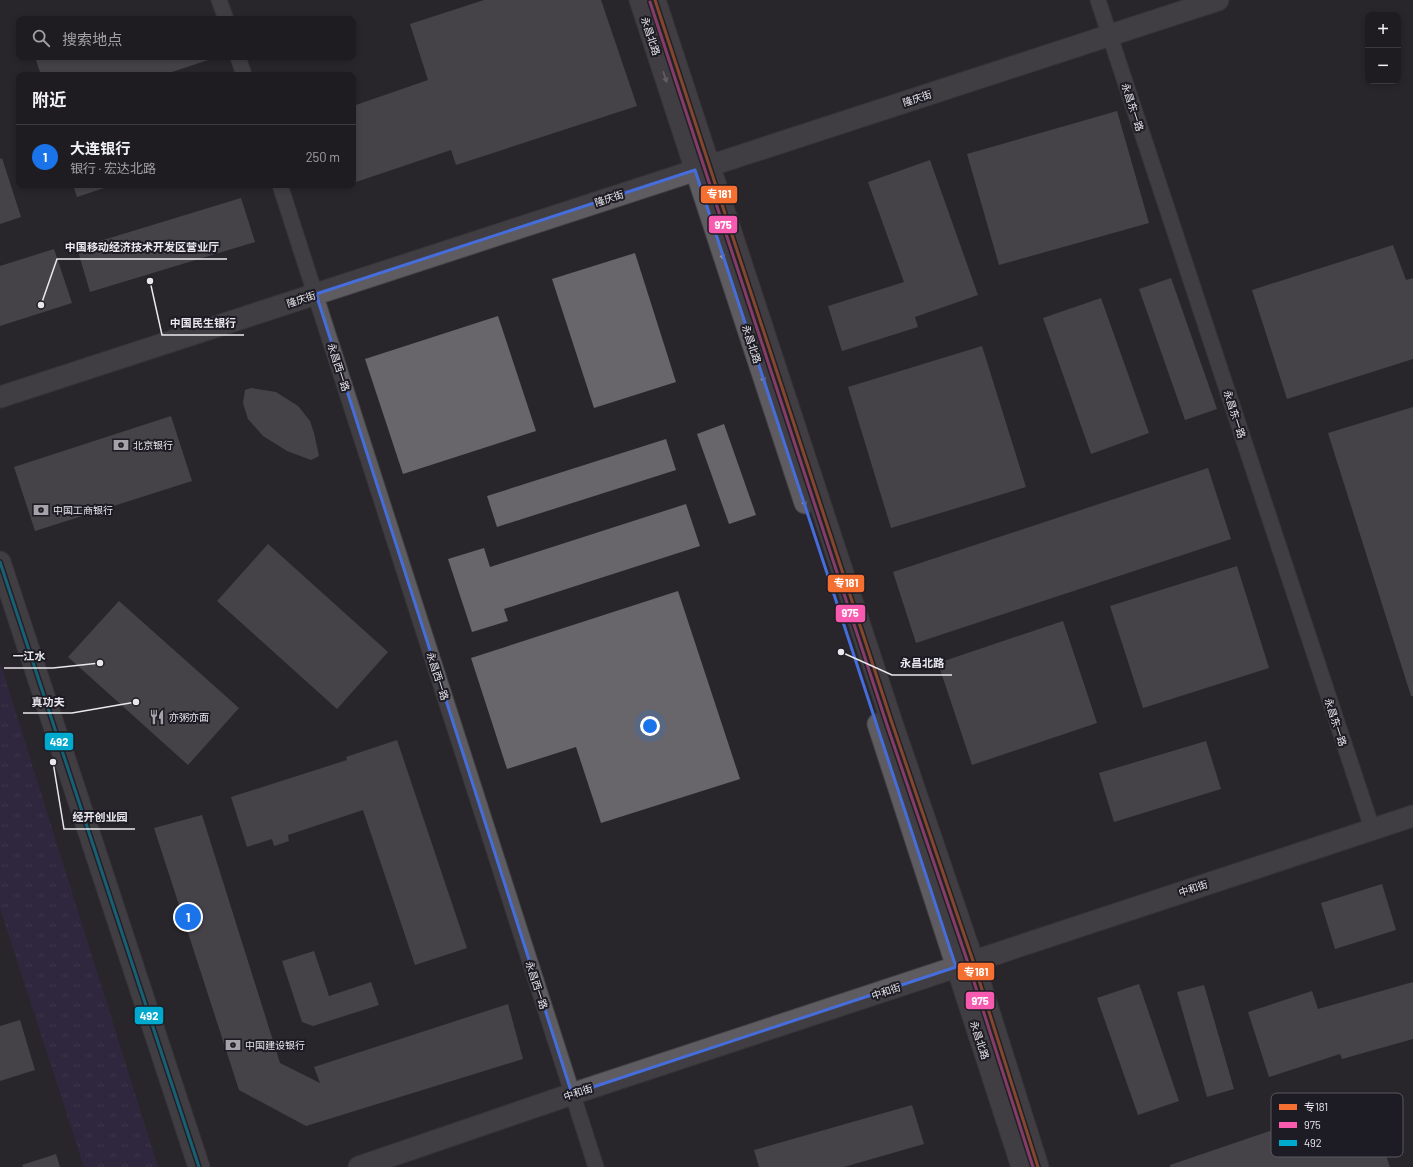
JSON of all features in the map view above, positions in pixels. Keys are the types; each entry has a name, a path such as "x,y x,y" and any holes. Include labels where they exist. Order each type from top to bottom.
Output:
{"street":[{"path":"219,0 225,16"},
{"name":"永昌北路","path":"640,0 702,168"},
{"name":"永昌北路","path":"655,0 702,168 858,662 1038,1167"},
{"name":"永昌东一路","path":"1098,0 1372,828"},
{"name":"隆庆街","path":"0,397 1218,0"},
{"path":"239,60 243,72"},
{"name":"永昌西一路","path":"281,188 596,1167"},
{"path":"0,562 199,1167"},
{"name":"中和街","path":"359,1167 572,1094 1372,828 1413,816"},
{"name":"永昌北路","path":"965,964 1022,1167"}],"highlighted area":[{"path":"695,170 956,967 572,1094 316,294"}],"green space":[{"path":"0,662 158,1167 84,1167 0,908"}],"building":[{"path":"484,0 601,0 637,106 456,165 451,150 356,182 356,105 428,80 410,24"},
{"path":"36,60 208,60 172,72 40,72"},
{"path":"1117,111 1149,223 999,265 967,154"},
{"path":"2,158 21,217 0,224 0,159"},
{"path":"930,160 978,295 915,317 918,327 842,351 828,306 904,282 868,182"},
{"path":"74,188 104,188 77,197"},
{"path":"241,198 255,242 90,292 77,248"},
{"path":"1393,245 1406,280 1413,278 1413,359 1287,399 1252,290"},
{"path":"54,249 72,303 0,326 0,266"},
{"path":"635,253 676,382 594,408 552,279"},
{"path":"1171,278 1217,409 1185,420 1139,289"},
{"path":"1101,298 1149,433 1091,454 1043,318"},
{"path":"498,316 536,431 403,474 365,359"},
{"path":"982,346 1026,487 891,528 848,387"},
{"path":"251,388 276,392 298,406 310,421 319,456 311,460 287,451 263,436 248,419 243,403 245,390"},
{"path":"1413,407 1413,696 1411,696 1328,433"},
{"path":"171,416 192,481 35,531 14,467"},
{"path":"724,424 756,515 729,524 697,434"},
{"path":"666,439 676,470 497,527 487,496"},
{"path":"1208,468 1231,539 916,643 893,572"},
{"path":"686,504 700,546 504,609 508,621 472,632 448,559 484,548 490,567"},
{"path":"268,544 388,652 337,709 217,601"},
{"path":"1237,566 1269,668 1143,708 1110,606"},
{"path":"678,591 740,779 601,823 576,747 507,769 471,658"},
{"path":"119,601 239,708 188,765 68,657"},
{"path":"1063,621 1097,723 972,765 938,663"},
{"path":"397,740 467,948 415,965 363,810 288,835 289,841 274,846 272,839 247,847 231,797 347,760 346,757"},
{"path":"1206,741 1221,789 1114,822 1099,773"},
{"path":"202,815 280,1063 320,1083 314,1067 508,1004 523,1059 306,1126 239,1090 154,828"},
{"path":"1382,884 1396,930 1335,949 1321,903"},
{"path":"314,951 329,996 371,982 379,1005 313,1026 302,1022 282,961"},
{"path":"1413,982 1413,1039 1342,1059 1340,1054 1269,1077 1248,1012 1312,991 1318,1009"},
{"path":"1139,984 1179,1101 1138,1115 1097,998"},
{"path":"1204,985 1234,1089 1207,1097 1177,992"},
{"path":"20,1020 35,1070 0,1081 0,1026"},
{"path":"912,1105 924,1144 844,1167 759,1167 754,1150"},
{"path":"1271,1130 1271,1157 1387,1157 1390,1167 1170,1167 1170,1165"},
{"path":"56,1154 60,1167 23,1167 22,1165"}],"transit line":[{"name":"专181","path":"655,0 892,723 973,961 1038,1167"},
{"name":"975","path":"650,2 887,725 968,963 1033,1167"},
{"name":"492","path":"0,562 199,1167"}],"place":[{"name":"中国民生银行","path":"150,281"},
{"name":"中国移动经济技术开发区营业厅","path":"41,305"},
{"name":"北京银行","path":"121,445"},
{"name":"中国工商银行","path":"41,510"},
{"name":"永昌北路","path":"841,652"},
{"name":"一江水","path":"100,663"},
{"name":"真功夫","path":"136,702"},
{"name":"亦粥亦面","path":"157,717"},
{"name":"经开创业园","path":"53,762"},
{"name":"大连银行","path":"188,917"},
{"name":"中国建设银行","path":"233,1045"}]}
